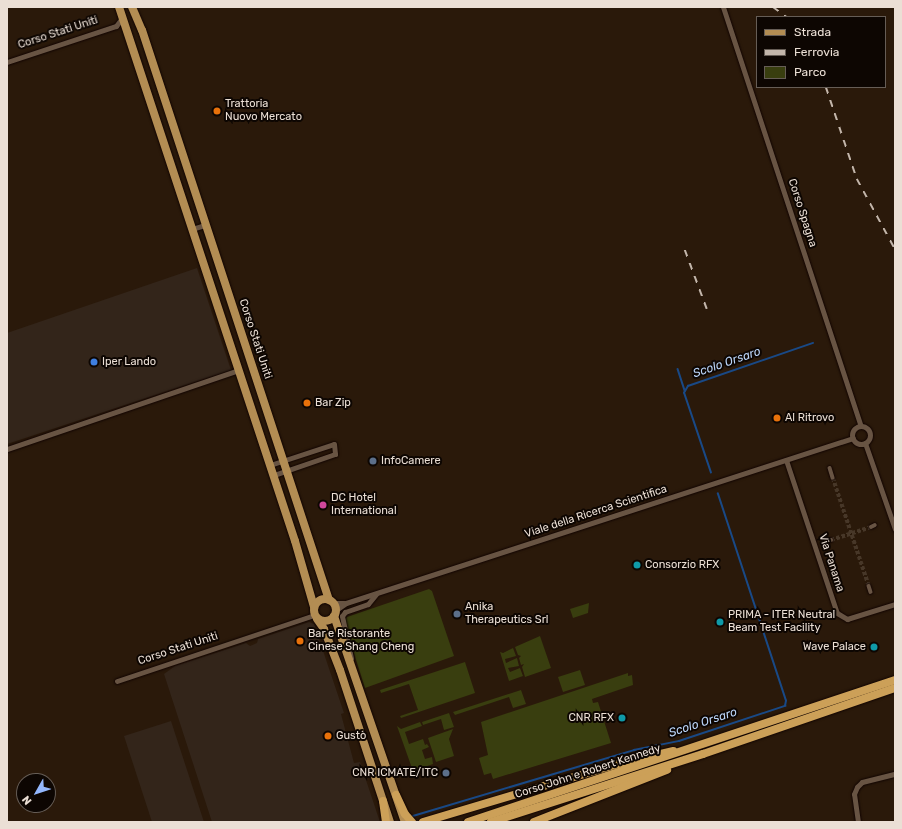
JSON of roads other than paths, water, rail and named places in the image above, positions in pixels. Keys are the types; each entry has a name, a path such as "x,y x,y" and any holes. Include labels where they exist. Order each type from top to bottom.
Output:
{"highway":[{"name":"Corso John e Robert Kennedy","path":"468,822 719,740 895,680"},
{"name":"Corso John e Robert Kennedy","path":"490,822 702,754 895,688"},
{"path":"424,822 614,765 719,740"},
{"path":"534,822 632,786 702,754"},
{"path":"396,795 407,822"},
{"path":"383,801 386,822"}],"main road":[{"path":"120,7 274,475 315,613 324,629 340,670 391,822 399,819 407,822"},
{"name":"Corso Stati Uniti","path":"132,7 142,30 205,225 396,795"},
{"path":"319,601 333,607 328,621 315,613 319,601"}],"street":[{"name":"Corso Spagna","path":"723,7 861,426 870,432 869,440 865,443 871,452 895,529"},
{"name":"Corso Stati Uniti","path":"7,62 116,26 123,17"},
{"name":"Corso Stati Uniti","path":"116,26 127,31"},
{"path":"192,229 205,225"},
{"path":"7,449 239,370"},
{"path":"861,426 853,430 852,438 857,443 865,443"},
{"name":"Viale della Ricerca Scientifica","path":"333,607 852,438"},
{"path":"270,465 334,444 335,454 274,475"},
{"name":"Via Panama","path":"786,460 837,613 847,619 895,604"},
{"path":"830,468 833,478"},
{"path":"869,586 871,592"},
{"path":"352,664 342,616 346,612 368,604 377,593"},
{"name":"Corso Stati Uniti","path":"117,681 315,613"},
{"path":"361,735 374,730"},
{"path":"858,822 854,794 857,787 862,782 895,774"}],"waterway":[{"name":"Scolo Orsaro","path":"711,473 684,393 688,386 813,343"},
{"path":"678,369 685,391"},
{"name":"Scolo Orsaro","path":"413,816 634,750 679,741 785,706 786,701 718,494"}],"tunnel":[{"path":"833,478 869,586"},
{"path":"831,540 871,527"}],"railway":[{"path":"773,7 786,16"},
{"path":"826,88 857,179 895,249"},
{"path":"685,250 707,309"}],"place":[{"name":"Trattoria Nuovo Mercato","path":"217,111"},
{"name":"Iper Lando","path":"94,362"},
{"name":"Bar Zip","path":"307,403"},
{"name":"Al Ritrovo","path":"777,418"},
{"name":"InfoCamere","path":"373,461"},
{"name":"DC Hotel International","path":"323,505"},
{"name":"Consorzio RFX","path":"637,565"},
{"name":"Anika Therapeutics Srl","path":"457,614"},
{"name":"PRIMA - ITER Neutral Beam Test Facility","path":"720,622"},
{"name":"Bar e Ristorante Cinese Shang Cheng","path":"300,641"},
{"name":"Wave Palace","path":"874,647"},
{"name":"CNR RFX","path":"622,718"},
{"name":"Gustò","path":"328,736"},
{"name":"CNR ICMATE/ITC","path":"446,773"}]}
